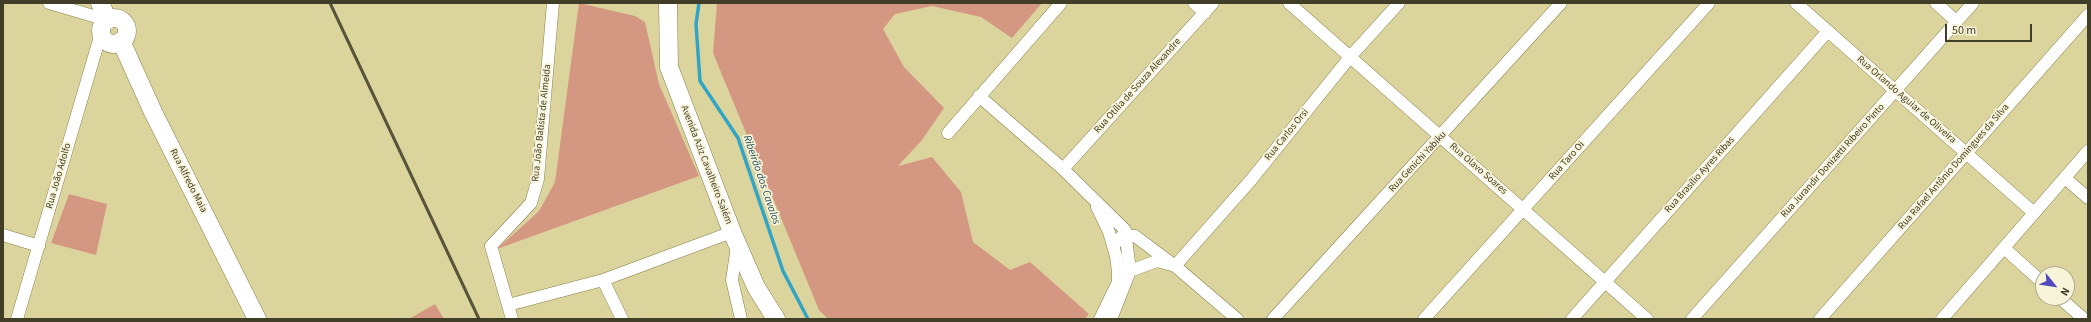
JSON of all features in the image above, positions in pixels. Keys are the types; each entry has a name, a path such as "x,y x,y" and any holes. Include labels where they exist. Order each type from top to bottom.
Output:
{"main road":[{"path":"100,3 105,24"},
{"name":"Avenida Aziz Cavalheiro Salém","path":"668,3 669,67 735,239 756,288 776,319"},
{"name":"Rua Alfredo Maia","path":"105,24 104,39 111,44 121,41 153,112 256,319"}],"street":[{"path":"49,3 105,24"},
{"name":"Rua João Batista de Almeida","path":"512,319 491,246 531,203 538,179 553,3"},
{"path":"948,133 1061,3"},
{"path":"1194,3 1205,12"},
{"name":"Rua Otília de Souza Alexandre","path":"1063,169 1213,3"},
{"name":"Rua Olavo Soares","path":"1289,3 1524,208 1647,319"},
{"name":"Rua Carlos Orsi","path":"1175,266 1251,180 1350,57 1399,3"},
{"name":"Rua Genichi Yabiku","path":"1273,319 1561,3"},
{"name":"Rua Taro Oi","path":"1424,319 1709,3"},
{"name":"Rua Orlando Aguiar de Oliveira","path":"1796,3 2034,213"},
{"path":"1936,3 1956,21"},
{"name":"Rua Jurandir Donizetti Ribeiro Pinto","path":"1692,319 1973,3"},
{"name":"Rua Rafael Antônio Domingues da Silva","path":"1820,319 2088,15"},
{"name":"Rua João Adolfo","path":"17,319 105,24"},
{"name":"Rua Brasílio Ayres Ribas","path":"1572,319 1828,31"},
{"path":"979,96 1063,169 1117,221 1126,234 1130,271 1111,319"},
{"path":"1942,319 2088,151"},
{"path":"2065,178 2088,198"},
{"path":"1092,197 1106,225 1116,257 1118,282 1100,319"},
{"path":"1175,266 1157,261 1127,272 1116,257 1119,238 1126,234 1135,236 1175,266 1238,319"},
{"path":"3,236 39,246"},
{"path":"508,305 603,280 735,239 732,280 741,319"},
{"path":"2004,248 2035,275"},
{"path":"603,280 622,319"},
{"path":"2069,306 2084,319"}],"shaded area":[{"path":"579,3 635,16 645,22 659,84 699,176 497,249 539,211 555,182"},
{"path":"717,3 1042,3 1012,38 981,17 932,6 895,14 883,29 904,67 944,108 922,140 898,166 932,157 961,192 973,242 1010,270 1030,262 1089,314 1085,319 828,319 819,310 713,53"},
{"path":"69,194 107,204 96,255 51,243"},
{"path":"435,304 444,319 409,319"}],"waterway":[{"name":"Ribeirão dos Cavalos","path":"699,3 696,24 700,81 738,138 783,271 808,319"}],"railway":[{"path":"330,3 479,319"}]}
